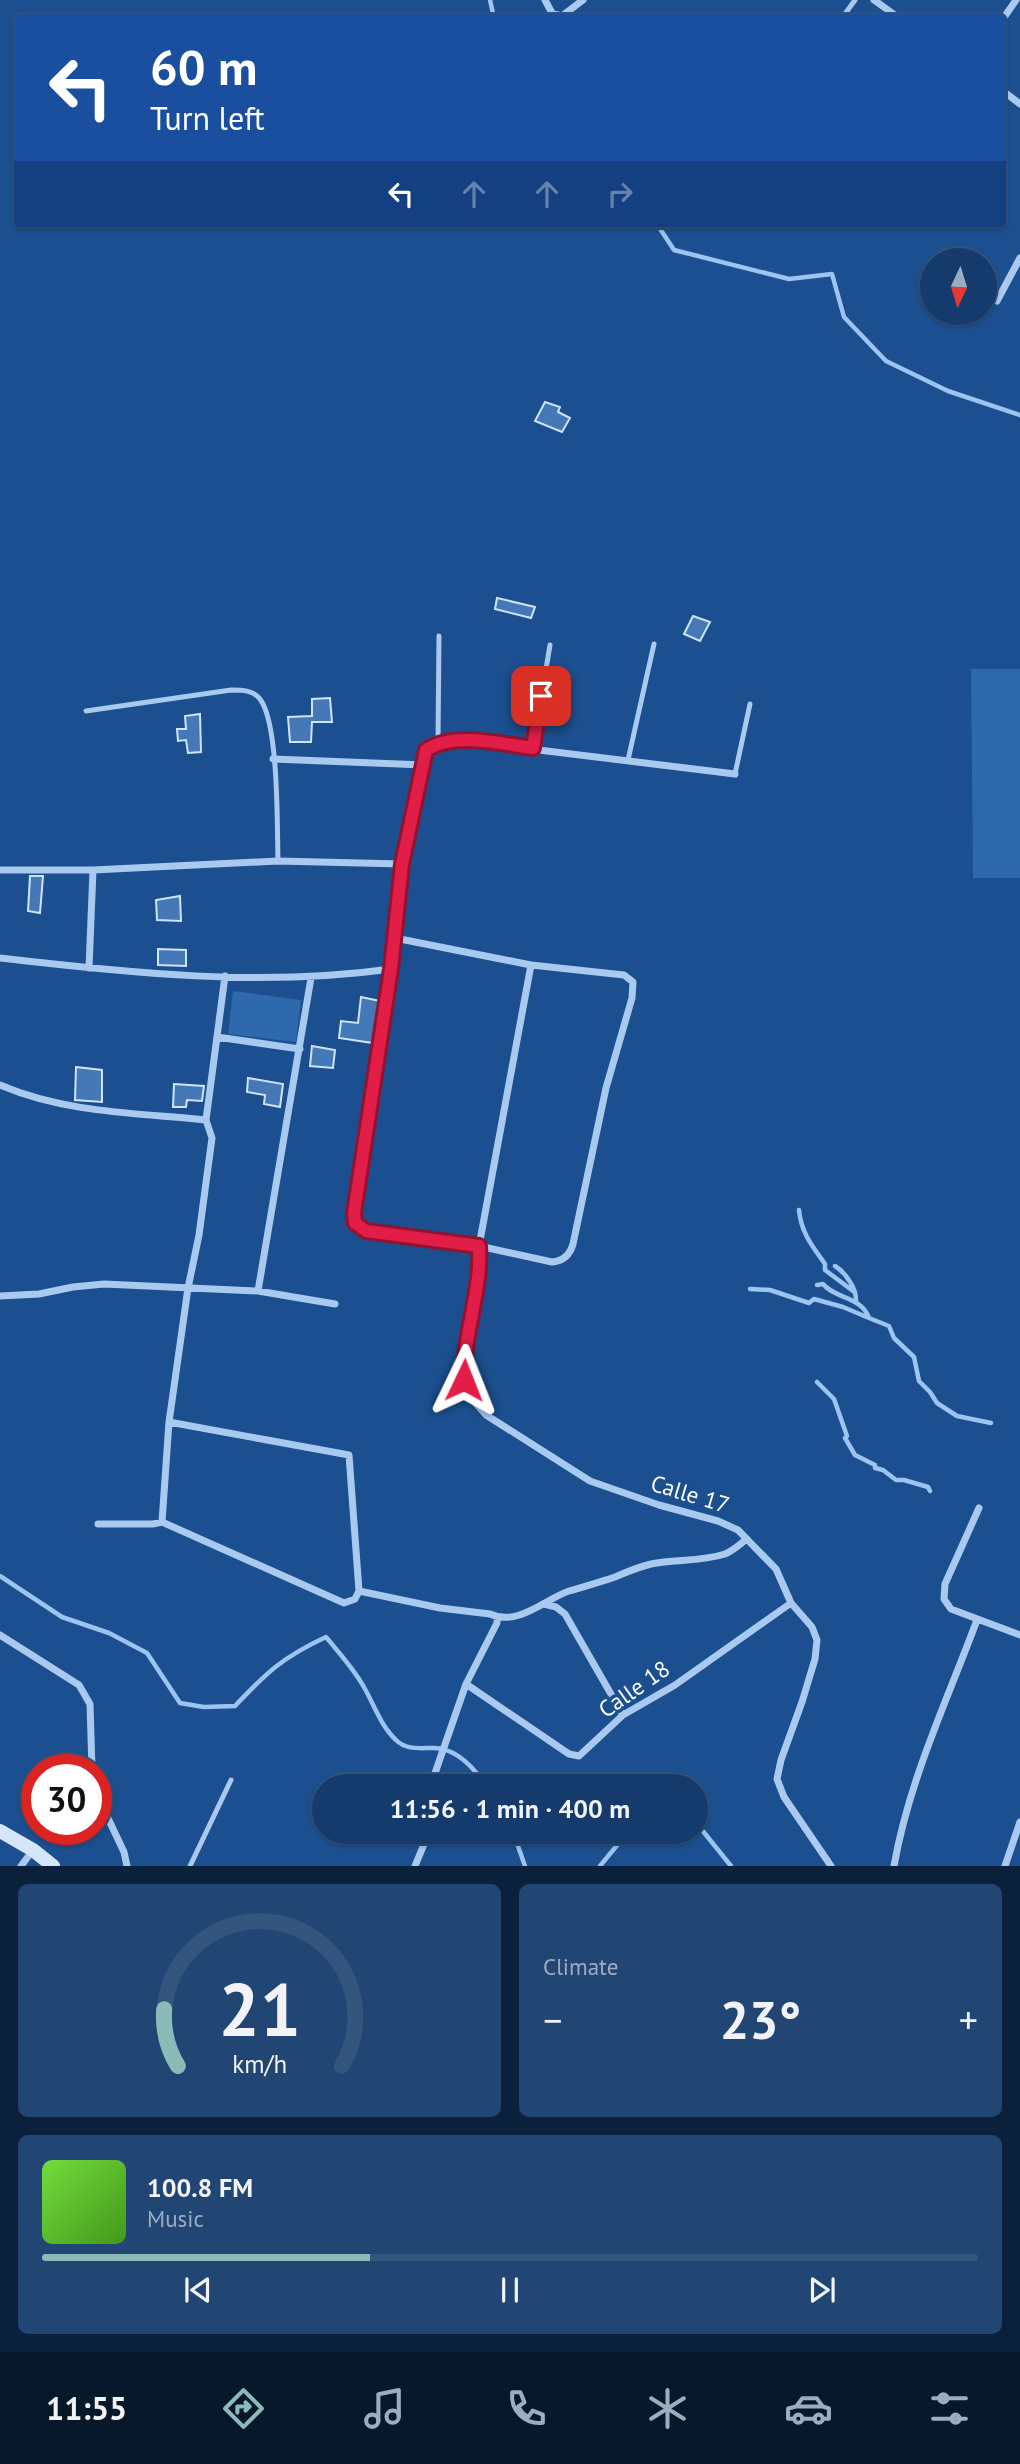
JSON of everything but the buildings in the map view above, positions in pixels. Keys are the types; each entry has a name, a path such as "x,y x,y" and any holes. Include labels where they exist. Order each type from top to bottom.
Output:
{"main road":[{"path":"0,1831 33,1850 53,1866"}],"street":[{"path":"545,0 555,14"},
{"path":"565,14 583,0"},
{"path":"874,0 893,14"},
{"path":"1006,15 1016,0"},
{"path":"1006,93 1020,104"},
{"path":"998,301 1020,258"},
{"path":"395,938 531,965 624,975 633,982 632,998 606,1088 571,1251 562,1259 552,1262 479,1246 366,1231 355,1223 354,1213 391,969 402,864 426,750 438,742 457,740 734,774"},
{"path":"273,759 424,765"},
{"path":"0,870 93,870 278,861 402,864"},
{"path":"89,968 93,870"},
{"path":"0,958 89,968 225,976 311,978 391,969"},
{"name":"Calle 17","path":"531,965 479,1246 480,1271 465,1346 464,1380 471,1398 486,1415 590,1481 659,1505 718,1521 738,1530 776,1569 791,1603 812,1627 817,1640 815,1659 777,1779 784,1797 831,1866"},
{"path":"162,1522 169,1422 212,1138 206,1120 225,976"},
{"path":"258,1291 311,978"},
{"path":"218,1037 300,1049"},
{"path":"0,1085 32,1098 64,1106 206,1120"},
{"path":"0,1296 39,1294 104,1284 258,1291 335,1304"},
{"path":"98,1524 162,1522 344,1603 355,1599 359,1591 349,1455 169,1422"},
{"path":"979,1508 945,1584 944,1599 951,1609 1020,1635"},
{"path":"359,1591 439,1608 513,1617 565,1592 615,1577 631,1569 654,1563 695,1561 727,1553 747,1539"},
{"name":"Calle 18","path":"466,1684 574,1756 584,1753 623,1715 675,1685 791,1603"},
{"path":"544,1604 556,1607 565,1614 623,1715"},
{"path":"435,1774 466,1684 498,1617"},
{"path":"894,1866 900,1828 911,1794 977,1620"},
{"path":"0,1635 79,1685 90,1704 92,1754"},
{"path":"1004,1866 1020,1822"},
{"path":"112,1827 124,1852 127,1866"},
{"path":"415,1866 424,1844"},
{"path":"21,1866 33,1850"}],"lane":[{"path":"438,742 439,636"},
{"path":"533,748 550,645"},
{"path":"628,760 654,645"},
{"path":"86,712 230,690 249,691 260,698 269,717 278,861"},
{"path":"734,774 750,704"},
{"path":"190,1866 231,1780"}],"shaded area":[{"path":"971,669 1020,669 1020,878 973,878"},
{"path":"233,991 301,1000 296,1042 228,1034"}],"waterway":[{"path":"490,0 493,14"},
{"path":"660,228 674,250 789,279 832,274 844,317 886,361 948,391 1020,415"},
{"path":"799,1210 805,1233 825,1264 825,1270 853,1291"},
{"path":"835,1266 850,1282 856,1302"},
{"path":"817,1285 823,1284 834,1293 860,1306 869,1318 889,1326 894,1338 914,1357 919,1381 937,1403 957,1416 991,1423"},
{"path":"750,1289 770,1290 809,1303 814,1299 869,1318"},
{"path":"817,1382 834,1399 847,1436 845,1438 855,1455 896,1480 928,1487 930,1491"},
{"path":"0,1576 62,1617 109,1633 147,1653 180,1703 204,1707 235,1706 276,1666 326,1637 357,1675 382,1722 396,1740 408,1747 449,1751 478,1774"},
{"path":"708,1837 731,1866"},
{"path":"517,1844 525,1866"},
{"path":"600,1866 618,1844"}],"route":[{"path":"464,1380 465,1346 480,1271 479,1246 366,1231 355,1223 354,1213 391,969 402,864 426,750 438,742 457,740 533,748 541,696"}]}
